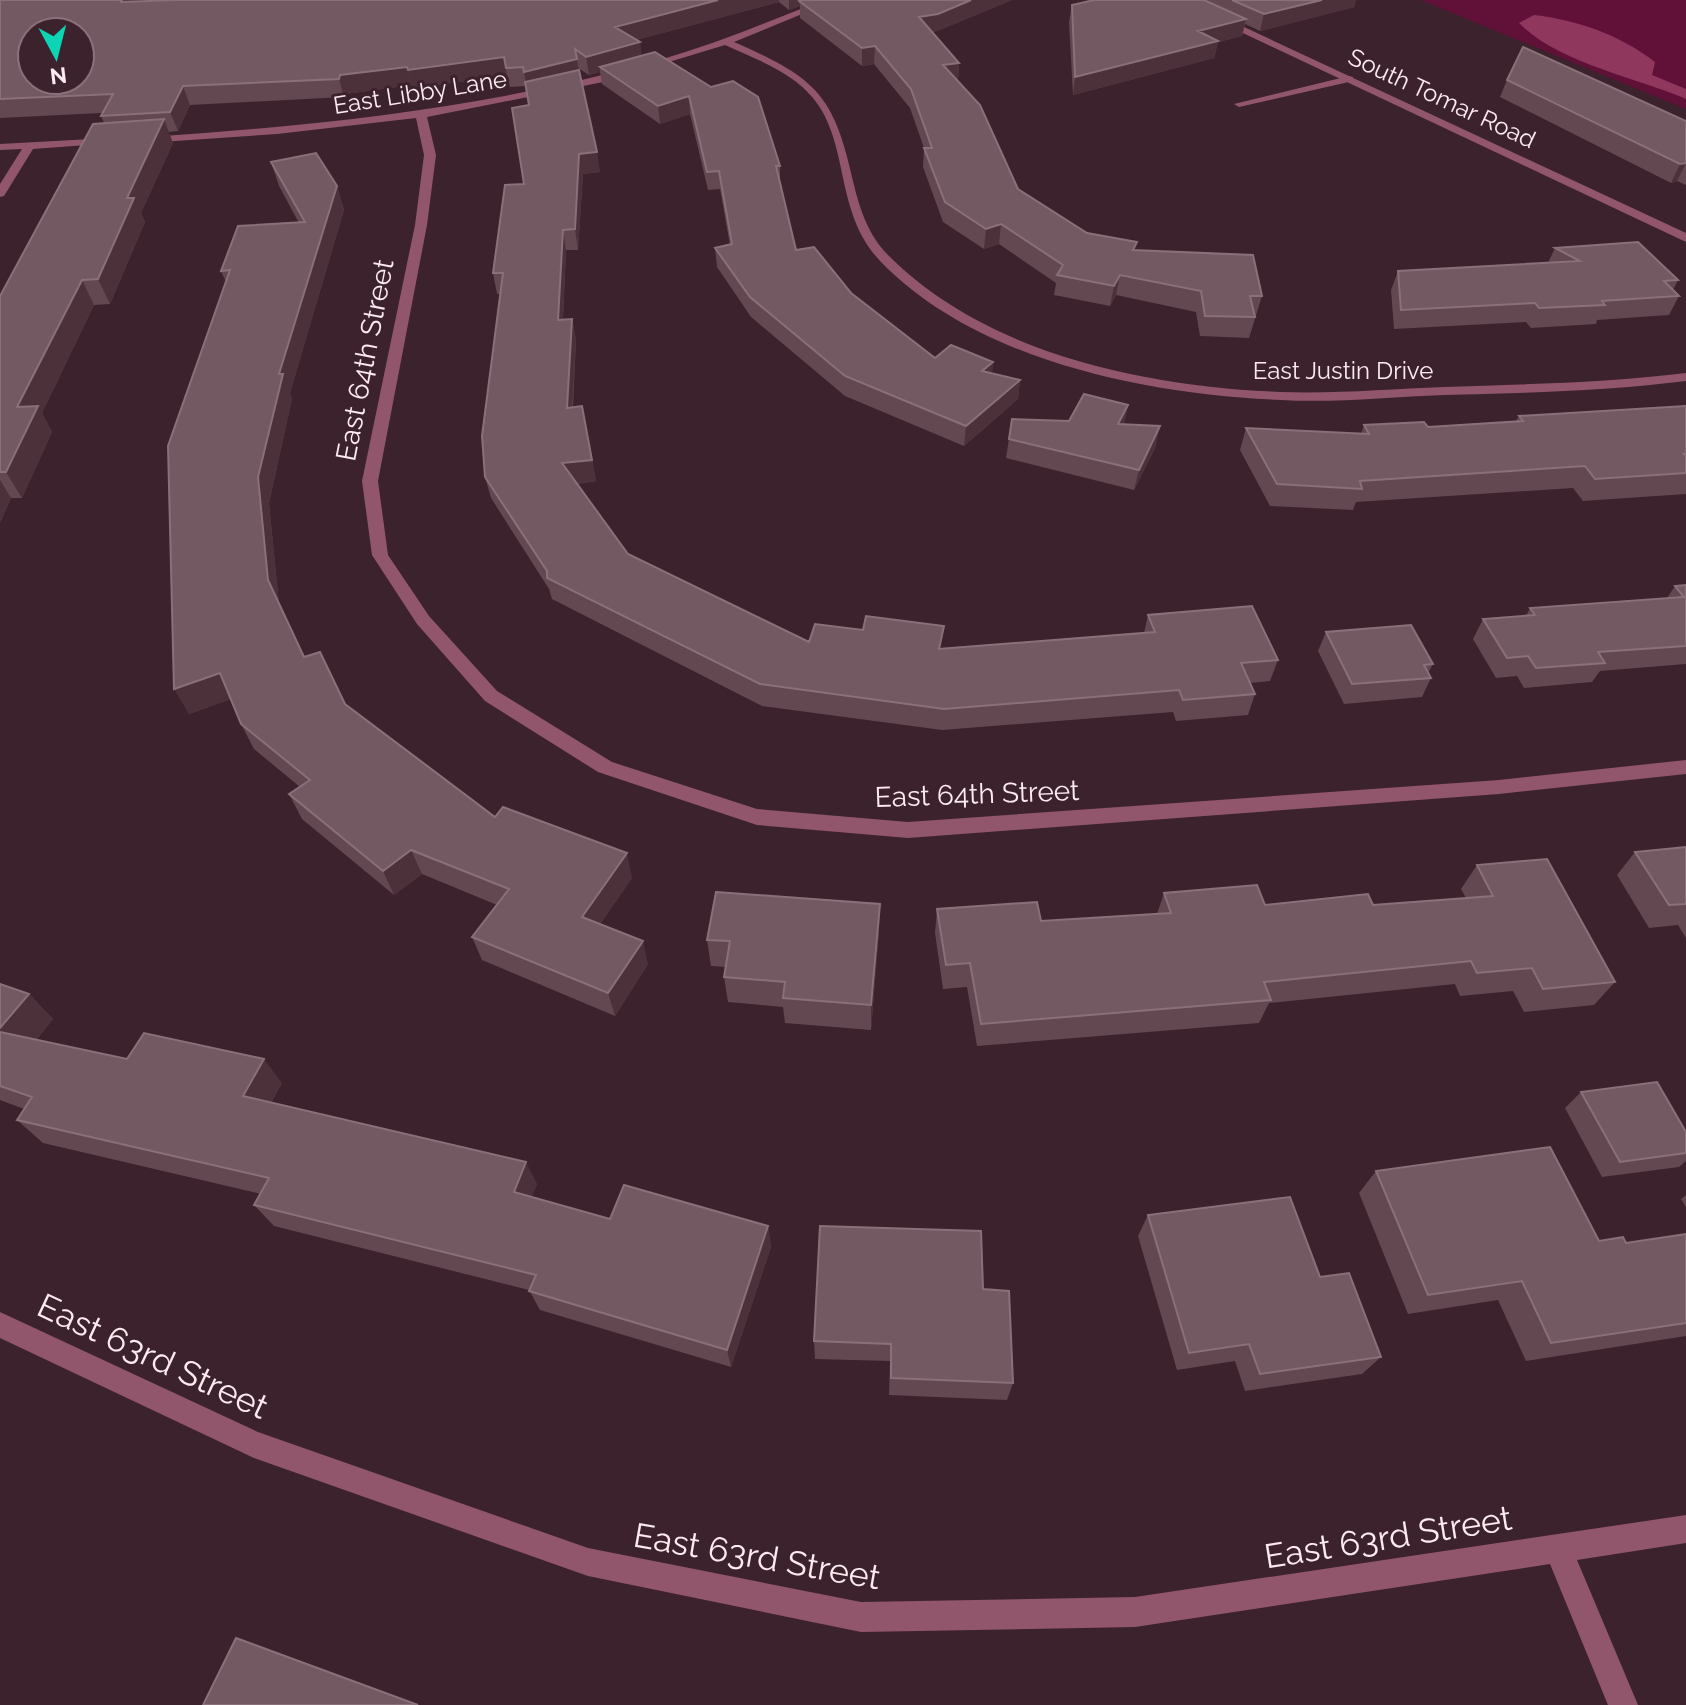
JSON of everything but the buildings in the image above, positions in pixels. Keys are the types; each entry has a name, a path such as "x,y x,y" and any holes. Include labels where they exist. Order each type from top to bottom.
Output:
{"street":[{"name":"East Libby Lane","path":"140,140 319,128 505,101 581,84 726,42 831,0"},
{"name":"South Tomar Road","path":"1178,0 1686,238"},
{"name":"East Justin Drive","path":"726,42 770,62 803,83 825,107 844,166 849,194 867,239 897,271 1002,338 1152,384 1281,396 1488,390 1686,377"},
{"path":"1239,104 1349,79"},
{"name":"East 64th Street","path":"421,115 430,155 421,225 370,481 380,555 423,620 491,696 605,767 757,817 908,830 1499,787 1686,767"},
{"path":"0,147 124,141"},
{"path":"0,193 30,145"},
{"name":"East 63rd Street","path":"0,1325 254,1444 588,1562 861,1617 1135,1612 1686,1529"},
{"path":"1558,1548 1623,1705"}],"shaded area":[{"path":"1421,0 1686,0 1686,109 1674,104"},
{"path":"1534,15 1582,25 1628,44 1655,62 1652,75 1686,89 1686,99 1554,49 1519,23"}]}
